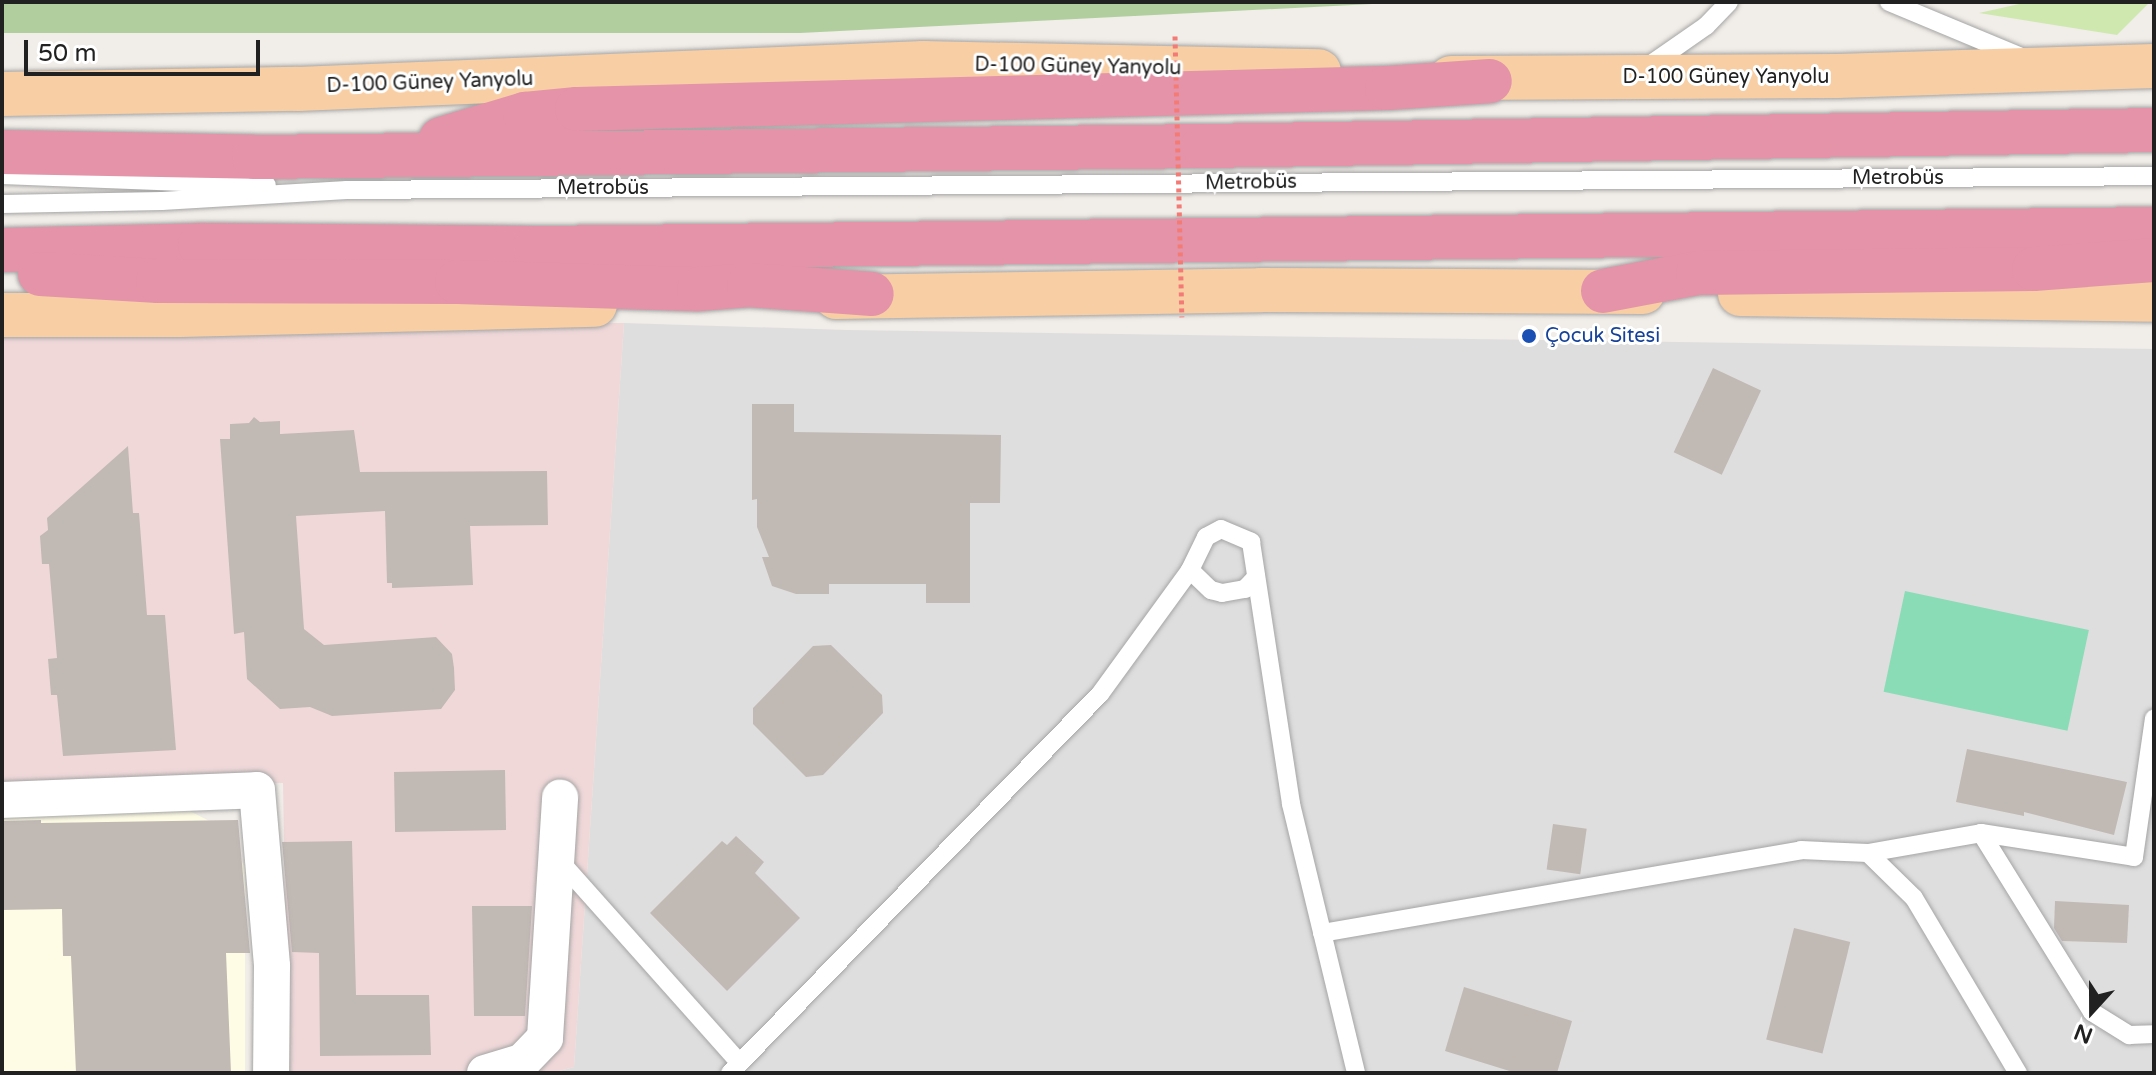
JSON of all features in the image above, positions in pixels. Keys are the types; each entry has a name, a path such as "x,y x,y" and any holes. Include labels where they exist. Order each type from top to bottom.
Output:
{"highway":[{"path":"402,153 467,129 525,114 577,109 1372,88 1490,81"},
{"path":"2,152 254,157 1219,146 2154,130"},
{"path":"2,250 200,245 535,248 2154,229"},
{"path":"1603,291 1698,273 2034,269 2154,260"},
{"path":"2,268 64,277 158,281 457,282 699,289 749,285 872,294"}],"main road":[{"name":"D-100 Güney Yanyolu","path":"2,94 298,89 923,63 1367,73 1490,81 1837,76 2154,66"},
{"path":"2,315 766,303 872,294 1603,291 2154,300"}],"street":[{"path":"2,800 257,790 272,966 271,1073"},
{"path":"485,1073 522,1062 545,1038 560,797"}],"lane":[{"path":"1629,77 1706,26 1729,2"},
{"path":"1889,2 2049,68"},
{"name":"Metrobüs","path":"2,175 162,179 347,190"},
{"name":"Metrobüs","path":"2,204 162,201 347,190 2154,176"},
{"path":"556,857 735,1068 1100,694 1190,570 1206,537 1221,529 1251,542 1291,804 1356,1073"},
{"path":"1190,570 1211,590 1222,593 1245,589 1256,577"},
{"path":"1322,933 1801,850 1868,853 1981,833 2134,857 2154,718"},
{"path":"1981,833 2092,1012 2129,1035 2154,1034"},
{"path":"1868,853 1914,898 2018,1073"}],"path":[{"path":"1175,36 1182,317"}],"shaded area":[{"path":"624,323 847,330 2154,349 2154,1073 552,1073 574,1067"},
{"path":"624,323 574,1067 552,1073 288,1073 283,783 2,788 2,325"},
{"path":"184,808 223,828 245,867 245,1073 2,1073 2,817"}],"green space":[{"path":"2,2 1411,2 800,33 2,33"},
{"path":"2028,2 2150,2 2117,35 1979,13"},
{"path":"1905,591 2089,630 2067,731 1884,692"}],"building":[{"path":"1713,368 1761,390 1722,475 1674,452"},
{"path":"752,404 794,404 794,432 1001,435 1000,503 970,503 970,603 926,603 926,584 829,584 829,594 796,594 772,586 762,557 769,557 757,527 757,499 752,500"},
{"path":"254,417 260,422 280,421 280,434 354,430 360,472 547,471 548,525 470,526 473,585 392,588 392,583 387,583 385,511 296,516 304,629 324,645 436,637 452,654 454,668 455,690 441,709 332,716 310,707 280,709 247,679 244,632 234,634 220,439 230,439 230,424 249,423"},
{"path":"128,446 133,513 139,513 147,615 165,615 176,750 63,756 57,695 51,695 48,659 57,658 49,564 42,564 40,536 48,530 47,518"},
{"path":"831,645 882,695 883,713 823,775 806,777 753,724 753,708 813,646"},
{"path":"1967,749 2127,782 2114,835 2024,812 2024,816 1956,802"},
{"path":"505,770 506,830 395,832 394,772"},
{"path":"41,820 41,823 238,820 250,953 226,953 231,1073 76,1073 71,956 63,956 62,909 2,910 2,821"},
{"path":"1553,824 1587,829 1580,874 1547,870"},
{"path":"736,836 764,862 755,873 800,918 727,991 650,913 722,841 727,845"},
{"path":"352,841 356,995 429,995 431,1055 320,1056 319,953 292,952 282,842"},
{"path":"2055,901 2129,905 2127,943 2062,941 2054,928"},
{"path":"472,906 532,906 525,1016 474,1016"},
{"path":"1794,928 1850,942 1822,1054 1766,1040"},
{"path":"1464,987 1572,1021 1557,1073 1516,1073 1445,1051"}],"place":[{"name":"Çocuk Sitesi","path":"1529,336"}]}
